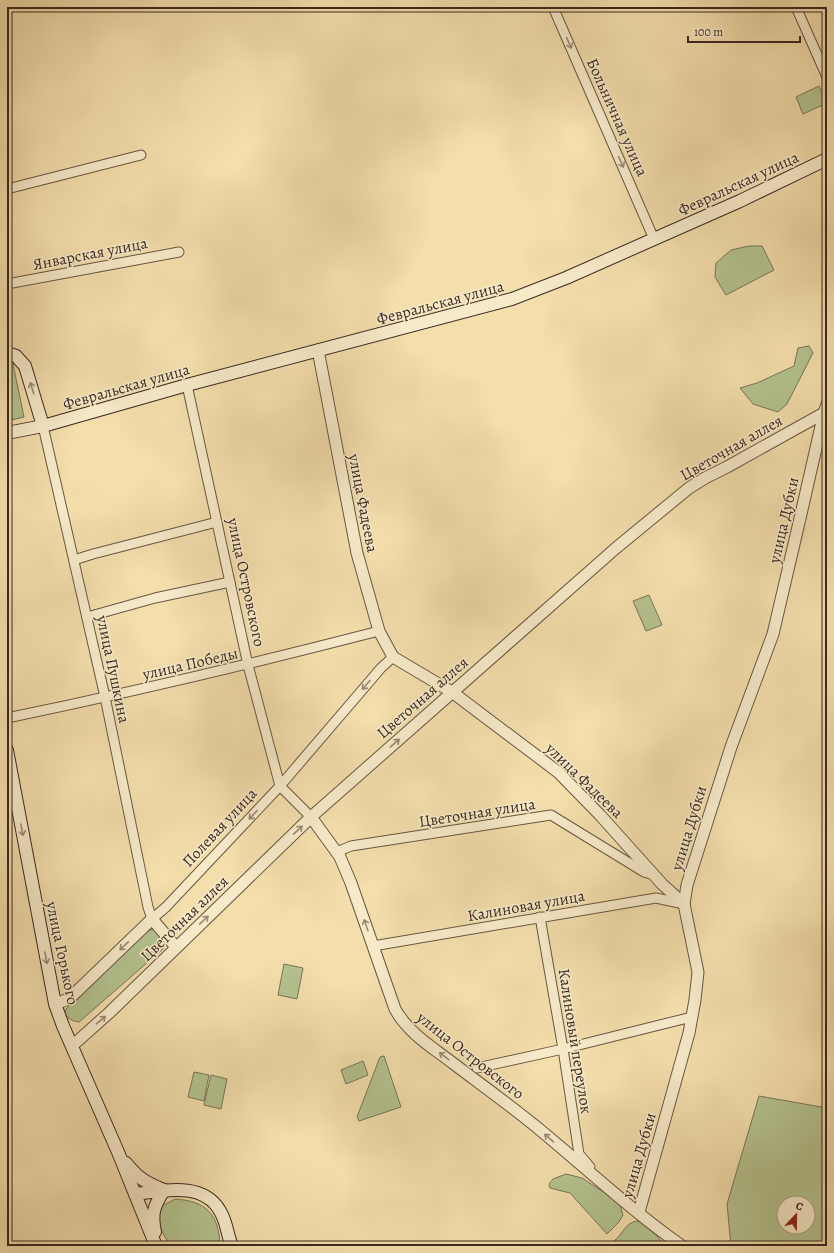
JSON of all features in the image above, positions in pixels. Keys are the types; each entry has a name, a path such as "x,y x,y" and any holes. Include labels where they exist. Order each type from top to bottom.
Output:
{"main road":[{"name":"Февральская улица","path":"7,433 43,426 187,385 512,299 566,278 740,201 827,159"},
{"path":"7,353 16,356 25,366 43,426"},
{"name":"улица Горького","path":"7,750 55,1004 118,1152"},
{"path":"118,1152 136,1175 147,1184 164,1190"},
{"path":"118,1152 157,1246"},
{"path":"157,1246 152,1214 154,1207 164,1190"},
{"path":"135,1194 164,1190 191,1191 204,1195 217,1206 223,1216 230,1244"}],"street":[{"name":"Больничная улица","path":"553,7 654,239"},
{"path":"796,7 827,77"},
{"path":"7,189 141,155"},
{"name":"Январская улица","path":"7,284 179,252"},
{"name":"улица Фадеева","path":"318,350 357,553 379,631 393,657 452,692 558,772 600,815 655,876 684,904"},
{"name":"улица Островского","path":"187,385 248,665 280,786"},
{"name":"Цветочная аллея","path":"72,1046 109,1013 311,816 580,579 690,488 825,408"},
{"name":"улица Дубки","path":"682,1246 639,1212 692,1018 697,987 698,972 684,904 688,885 729,753 773,634 825,408"},
{"name":"улица Пушкина","path":"43,426 105,697 148,906 152,919"},
{"path":"74,560 217,522"},
{"path":"87,617 155,598 230,582"},
{"name":"улица Победы","path":"7,718 248,665 379,631"},
{"name":"Полевая улица","path":"55,1004 66,1000 73,995 166,907 280,786 381,668 393,657"},
{"path":"280,786 311,816"},
{"name":"Цветочная улица","path":"337,852 351,846 551,815 644,872 655,876"},
{"name":"улица Островского","path":"311,816 337,852 352,883 395,1009 401,1020 417,1036 532,1124 639,1212"},
{"name":"Калиновая улица","path":"373,946 656,898 684,904"},
{"name":"Калиновый переулок","path":"540,917 563,1049 579,1154 590,1167"},
{"path":"152,919 176,947"},
{"path":"477,1068 692,1018"},
{"path":"667,1235 671,1246"}],"green space":[{"path":"819,86 827,103 803,114 796,97"},
{"path":"749,246 762,246 774,270 726,295 715,277 716,263 731,250"},
{"path":"809,346 813,353 787,404 778,412 753,404 740,388 757,383 794,366 798,348"},
{"path":"13,364 24,417 7,421 7,365"},
{"path":"649,595 662,625 646,631 633,601"},
{"path":"153,929 161,935 166,943 163,949 79,1022 73,1020 65,1014 66,1009 145,932"},
{"path":"284,964 303,968 297,999 278,995"},
{"path":"384,1056 401,1107 359,1121 357,1117 380,1057"},
{"path":"363,1061 368,1075 346,1084 341,1070"},
{"path":"194,1072 209,1075 204,1101 188,1097"},
{"path":"211,1075 227,1079 221,1109 204,1105"},
{"path":"759,1096 827,1108 827,1246 731,1246 727,1204"},
{"path":"566,1174 582,1178 620,1205 623,1215 619,1222 607,1234 570,1193 550,1188 549,1184 553,1179"},
{"path":"175,1199 195,1203 203,1206 209,1211 217,1225 220,1246 198,1246 198,1242 194,1242 170,1246 160,1227 159,1217 162,1206"},
{"path":"637,1221 656,1235 665,1246 596,1246 605,1245 614,1241 627,1226"}]}
